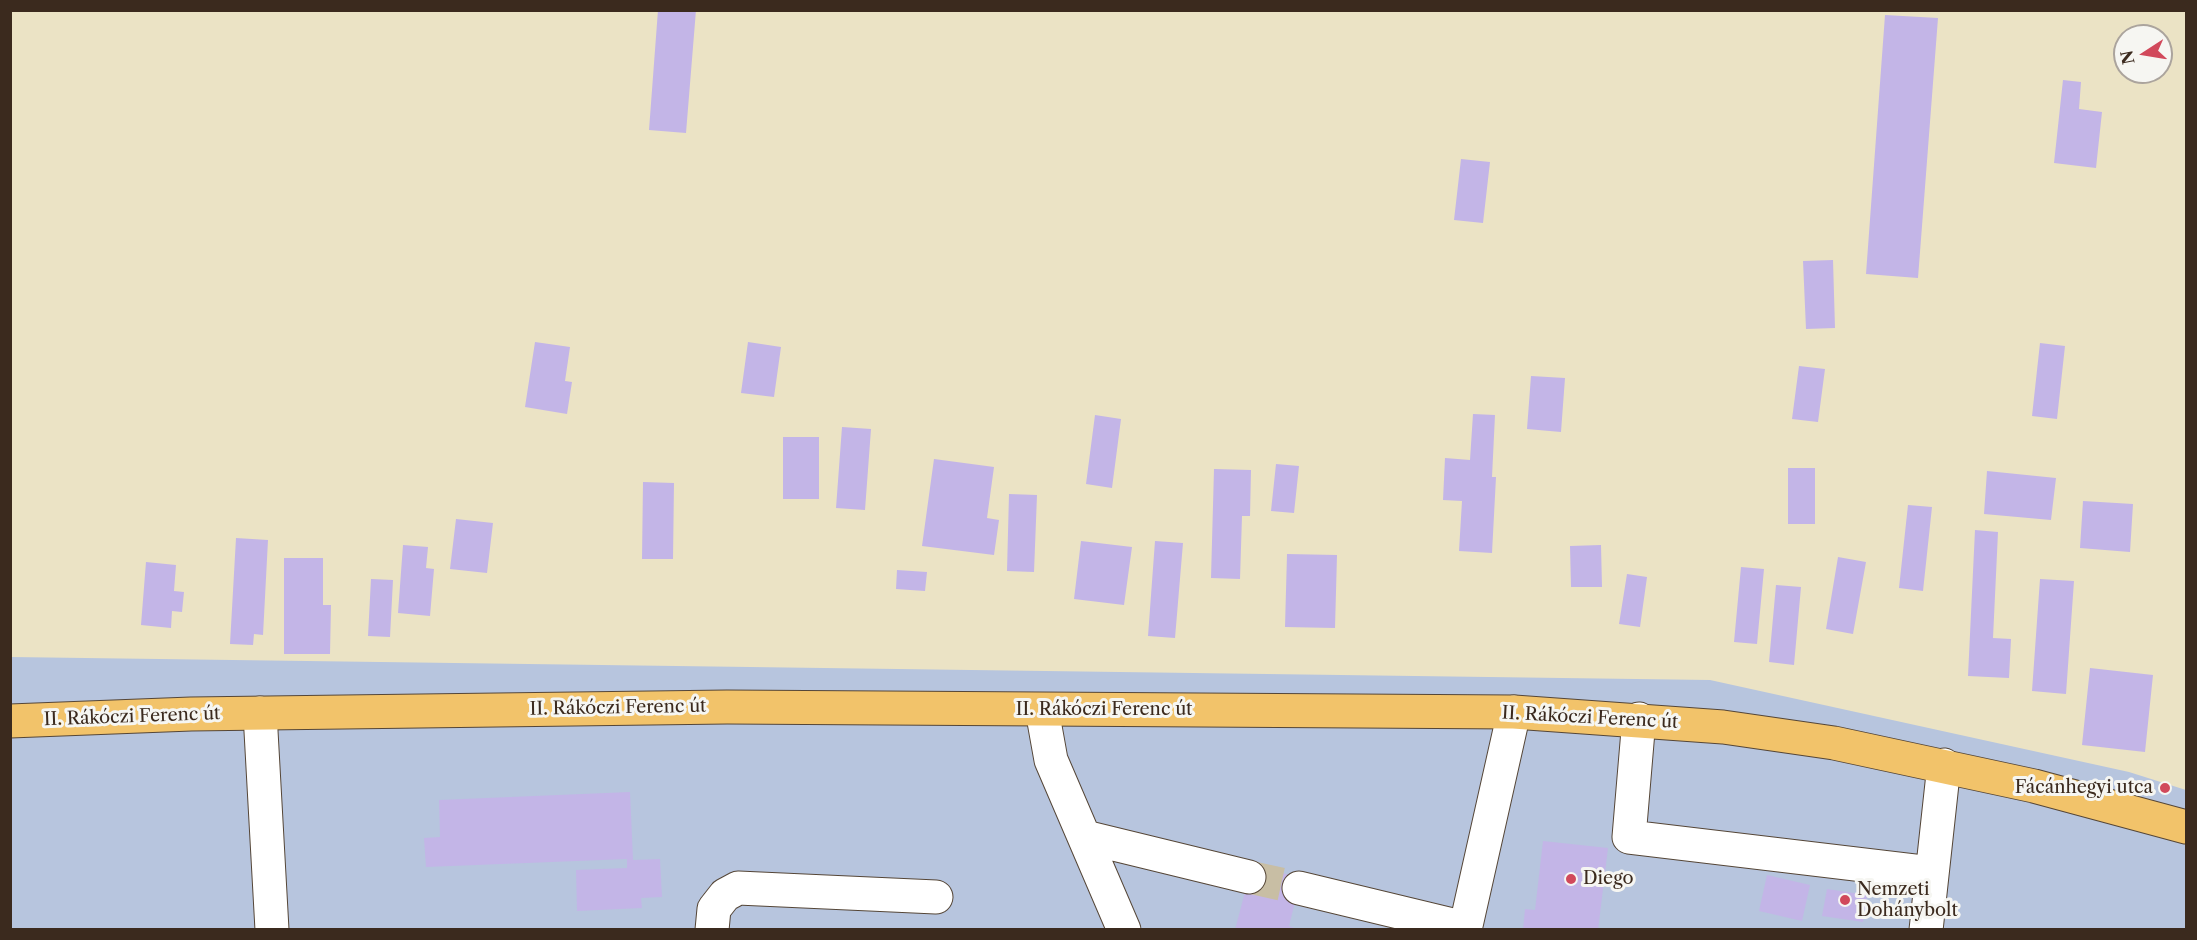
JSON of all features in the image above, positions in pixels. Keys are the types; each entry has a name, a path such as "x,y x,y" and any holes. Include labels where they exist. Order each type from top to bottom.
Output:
{"main road":[{"name":"II. Rákóczi Ferenc út","path":"10,721 261,713 728,706 1514,712 1639,719 1778,735 1944,765 2034,786 2187,827"}],"lane":[{"path":"1042,710 1051,760 1124,930"},
{"path":"1299,888 1465,929 1514,712"},
{"path":"261,713 272,930"},
{"path":"1639,719 1629,837 1931,873"},
{"path":"1926,930 1944,765"},
{"path":"1084,837 1249,877"},
{"path":"712,930 714,909 725,895 738,888 936,897"}],"shaded area":[{"path":"11,657 1710,680 2129,772 2186,790 2186,929 11,930"}],"building":[{"path":"658,10 696,10 686,133 649,130"},
{"path":"1885,15 1938,18 1918,278 1866,274"},
{"path":"2063,80 2081,82 2079,109 2102,112 2096,168 2054,163"},
{"path":"1461,159 1490,162 1483,223 1454,220"},
{"path":"1833,260 1835,328 1806,329 1803,261"},
{"path":"535,342 570,347 565,381 572,382 567,414 525,407"},
{"path":"748,342 781,347 774,397 741,393"},
{"path":"2040,343 2065,346 2057,419 2032,416"},
{"path":"1799,366 1825,369 1818,422 1792,419"},
{"path":"1531,376 1565,378 1561,432 1527,429"},
{"path":"1473,414 1495,415 1492,477 1496,477 1492,553 1459,551 1462,501 1443,500 1445,458 1470,460"},
{"path":"1095,415 1121,419 1112,488 1086,484"},
{"path":"842,427 871,429 865,510 836,508"},
{"path":"783,437 819,437 819,499 783,499"},
{"path":"934,459 994,467 987,518 999,520 994,555 922,546"},
{"path":"1276,464 1299,466 1294,513 1271,511"},
{"path":"1788,468 1815,468 1815,524 1788,524"},
{"path":"1214,469 1251,470 1250,516 1242,516 1240,579 1211,578"},
{"path":"1987,471 2056,478 2051,520 1984,514"},
{"path":"643,482 674,483 673,559 642,559"},
{"path":"1009,494 1037,495 1034,572 1007,571"},
{"path":"2083,501 2133,504 2130,552 2080,548"},
{"path":"1908,505 1932,507 1923,591 1899,588"},
{"path":"456,519 493,523 487,573 450,569"},
{"path":"1975,530 1998,532 1993,638 2011,639 2009,678 1968,676"},
{"path":"236,538 268,540 263,635 254,634 253,645 230,644"},
{"path":"1081,541 1132,547 1124,605 1074,599"},
{"path":"1155,541 1183,543 1175,638 1148,636"},
{"path":"403,545 428,547 426,568 434,569 430,616 398,613"},
{"path":"1601,545 1602,587 1571,587 1570,546"},
{"path":"1287,554 1337,555 1335,628 1285,627"},
{"path":"1838,557 1866,562 1853,634 1826,629"},
{"path":"284,558 323,558 323,605 331,605 330,654 284,654"},
{"path":"146,562 176,565 174,591 184,592 182,612 172,611 171,628 141,625"},
{"path":"1741,567 1764,569 1757,644 1734,642"},
{"path":"897,570 927,572 925,591 896,589"},
{"path":"1627,574 1647,577 1640,627 1619,624"},
{"path":"371,579 393,580 390,637 368,636"},
{"path":"2040,579 2074,581 2066,694 2032,691"},
{"path":"1776,585 1801,587 1794,665 1769,662"},
{"path":"2090,668 2153,675 2145,752 2082,745"},
{"path":"630,792 633,860 660,859 662,897 641,898 642,908 577,911 576,870 627,868 627,859 426,867 424,838 440,837 439,800"},
{"name":"Diego","path":"1543,841 1608,848 1598,930 1523,930 1525,909 1535,910"},
{"path":"1252,865 1301,878 1289,926 1299,930 1235,930"},
{"path":"1767,875 1810,885 1802,921 1759,911"},
{"path":"1827,889 1867,895 1863,922 1822,916"}],"tunnel":[{"path":"1249,877 1299,888"}],"place":[{"name":"Fácánhegyi utca","path":"2165,788"},
{"name":"Diego","path":"1571,879"},
{"name":"Nemzeti Dohánybolt","path":"1845,900"}]}
